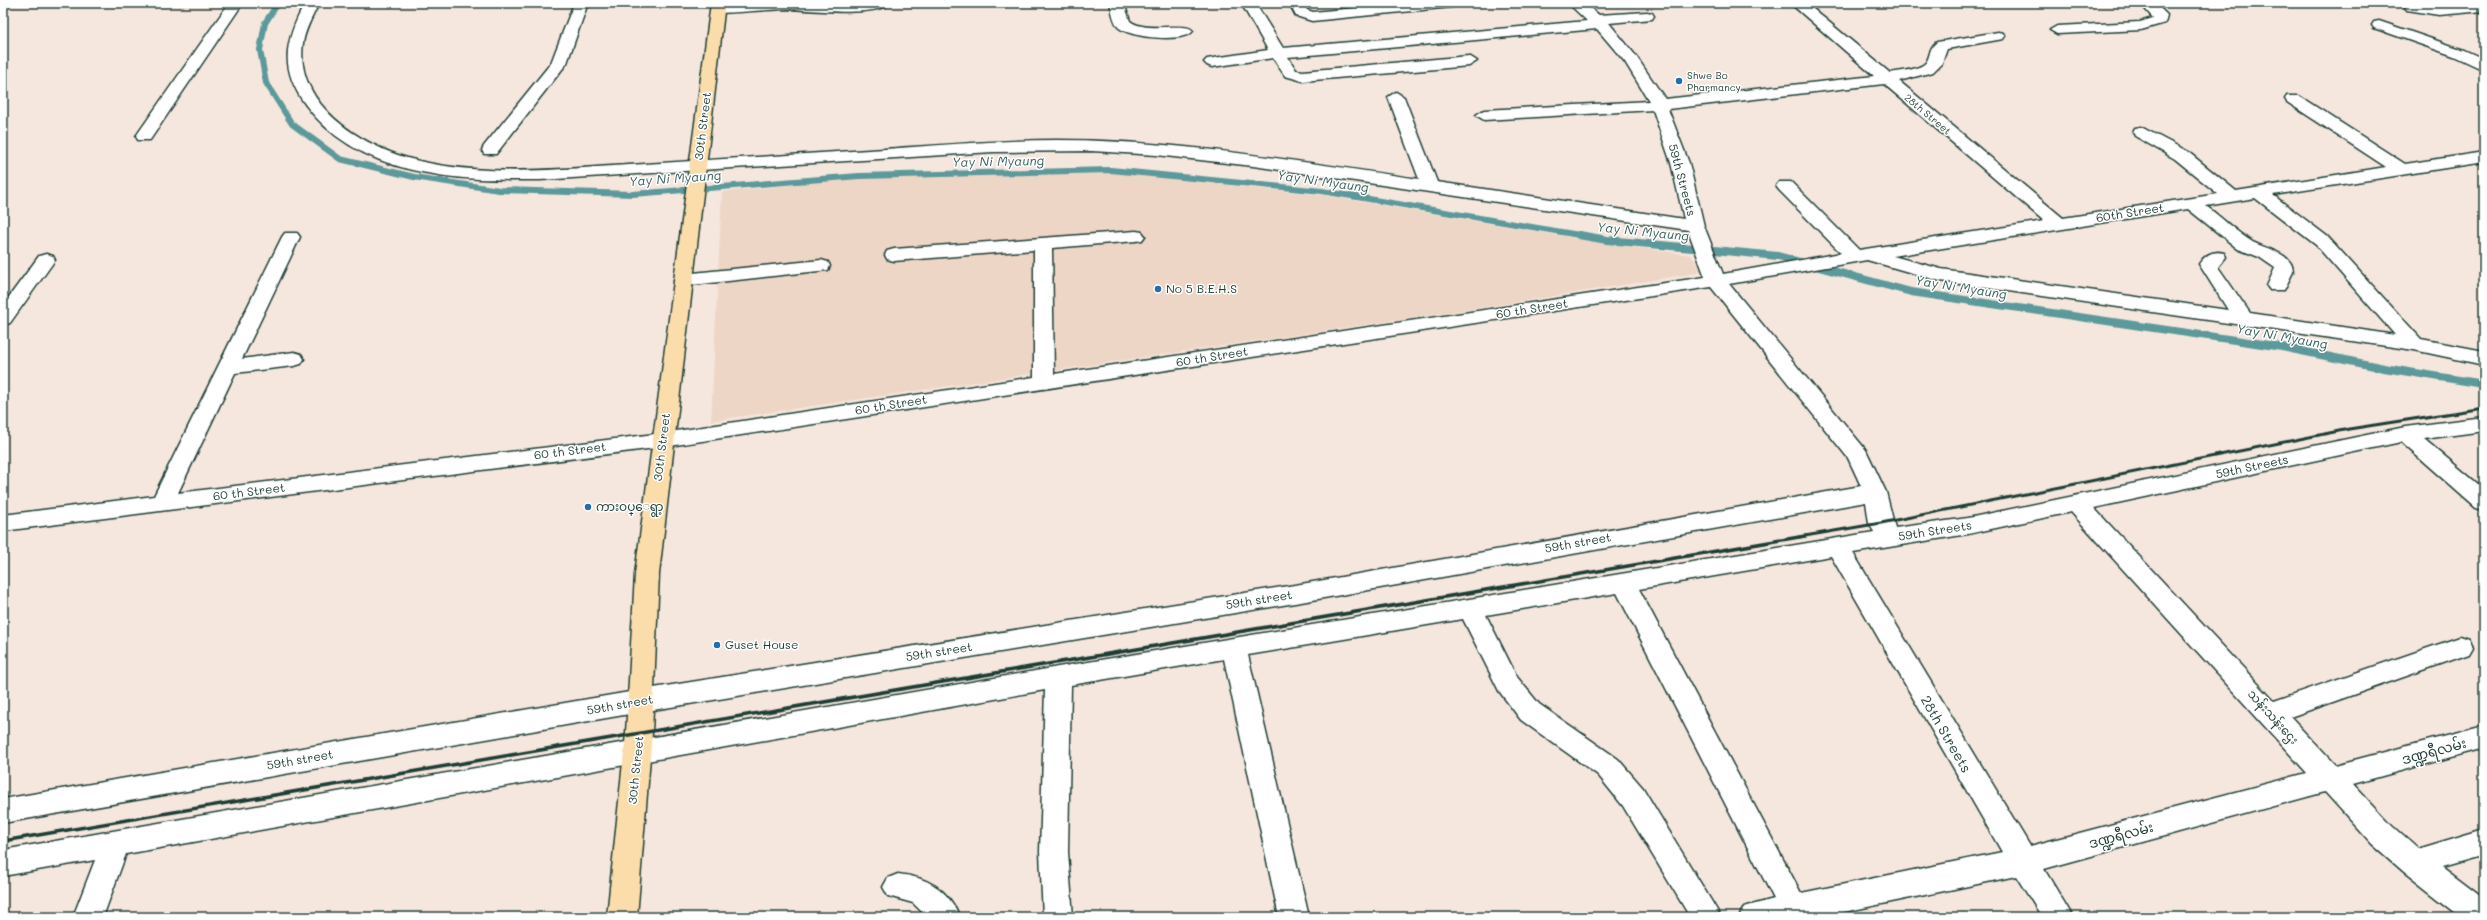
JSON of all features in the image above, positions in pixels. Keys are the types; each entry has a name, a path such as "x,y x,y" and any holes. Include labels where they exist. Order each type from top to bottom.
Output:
{"main road":[{"name":"30th Street","path":"622,917 641,701 648,574 663,440 718,6"}],"street":[{"path":"144,136 236,3"},
{"path":"312,3 298,32 294,49 295,67 302,88 330,124 372,152 434,170 470,175 698,169 990,147 1106,147 1234,159 1430,185 1697,233"},
{"path":"490,150 552,74 559,63 581,3"},
{"path":"718,6 788,4 847,8 882,3"},
{"path":"1117,3 1123,23 1130,28 1153,32 1186,32"},
{"path":"1248,3 1290,73 1303,76 1469,60"},
{"path":"1296,3 1301,13 1312,17 1452,3"},
{"name":"59th Streets","path":"1575,3 1599,22 1631,59 1655,94 1680,163 1697,233 1716,281 1858,455 1876,492 1881,523 1889,538 1968,526 2405,434 2484,424"},
{"name":"28th Street","path":"1798,3 2059,224"},
{"path":"2057,30 2152,24 2160,20 2160,15 2147,3"},
{"path":"2412,7 2440,11 2484,7"},
{"path":"1212,62 1278,53 1647,16"},
{"path":"2379,25 2459,54 2484,65"},
{"path":"1484,115 1659,105 1886,79 1928,69 1934,63 1937,49 1942,44 1998,36"},
{"path":"1396,97 1430,185"},
{"path":"2293,99 2402,170"},
{"path":"2141,132 2181,155 2232,197"},
{"name":"60th Street","path":"1777,272 1824,261 2484,157"},
{"path":"1785,186 1862,255 1940,275 2414,344 2484,358"},
{"path":"2258,193 2322,241 2414,344"},
{"path":"2192,203 2245,245 2266,253 2284,266 2284,272 2277,286"},
{"path":"894,255 1136,236"},
{"path":"162,503 291,237"},
{"path":"1043,244 1044,382"},
{"path":"2217,257 2208,264 2209,267 2244,319"},
{"path":"3,319 46,260"},
{"path":"683,280 821,266"},
{"name":"60 th Street","path":"3,523 663,440 1777,272"},
{"path":"228,367 294,359"},
{"path":"2405,434 2484,502"},
{"name":"59th street","path":"3,811 641,701 1306,592 1876,492"},
{"name":"သန်းသန်းဌေး","path":"2076,503 2382,835 2414,864 2484,917"},
{"path":"3,863 1058,677 1623,581 1838,548 1889,538"},
{"name":"28th Streets","path":"1838,548 1977,786 2058,917"},
{"path":"1623,581 1794,909"},
{"path":"1470,607 1508,684 1530,712 1608,767 1633,797 1706,917"},
{"path":"2270,713 2460,647"},
{"path":"1234,648 1294,917"},
{"path":"1058,677 1054,852 1058,917"},
{"name":"ဒဏ္ဍရီလမ်း","path":"1754,917 2024,861 2484,737"},
{"path":"2414,864 2484,842"},
{"path":"88,917 115,844"},
{"path":"898,887 918,889 930,897 945,917"}],"shaded area":[{"name":"No 5 B.E.H.S","path":"1114,173 1323,195 1605,243 1691,255 1703,272 1494,306 711,421 722,192 864,177"}],"waterway":[{"name":"Yay Ni Myaung","path":"278,3 265,23 260,50 266,83 292,124 340,159 414,177 499,190 633,194 859,176 1111,170 1322,191 1585,236"},
{"name":"Yay Ni Myaung","path":"1579,235 1607,240 1778,256 1911,292 2282,347 2384,368 2484,384"}],"railway":[{"path":"1799,537 1881,523 2349,429 2484,408"},
{"path":"3,841 1805,536"}],"place":[{"name":"Shwe Bo Pharmancy","path":"1679,81"},
{"name":"No 5 B.E.H.S","path":"1158,289"},
{"name":"ကားဝပ္ေရွာ့","path":"588,507"},
{"name":"Guset House","path":"717,645"}]}
